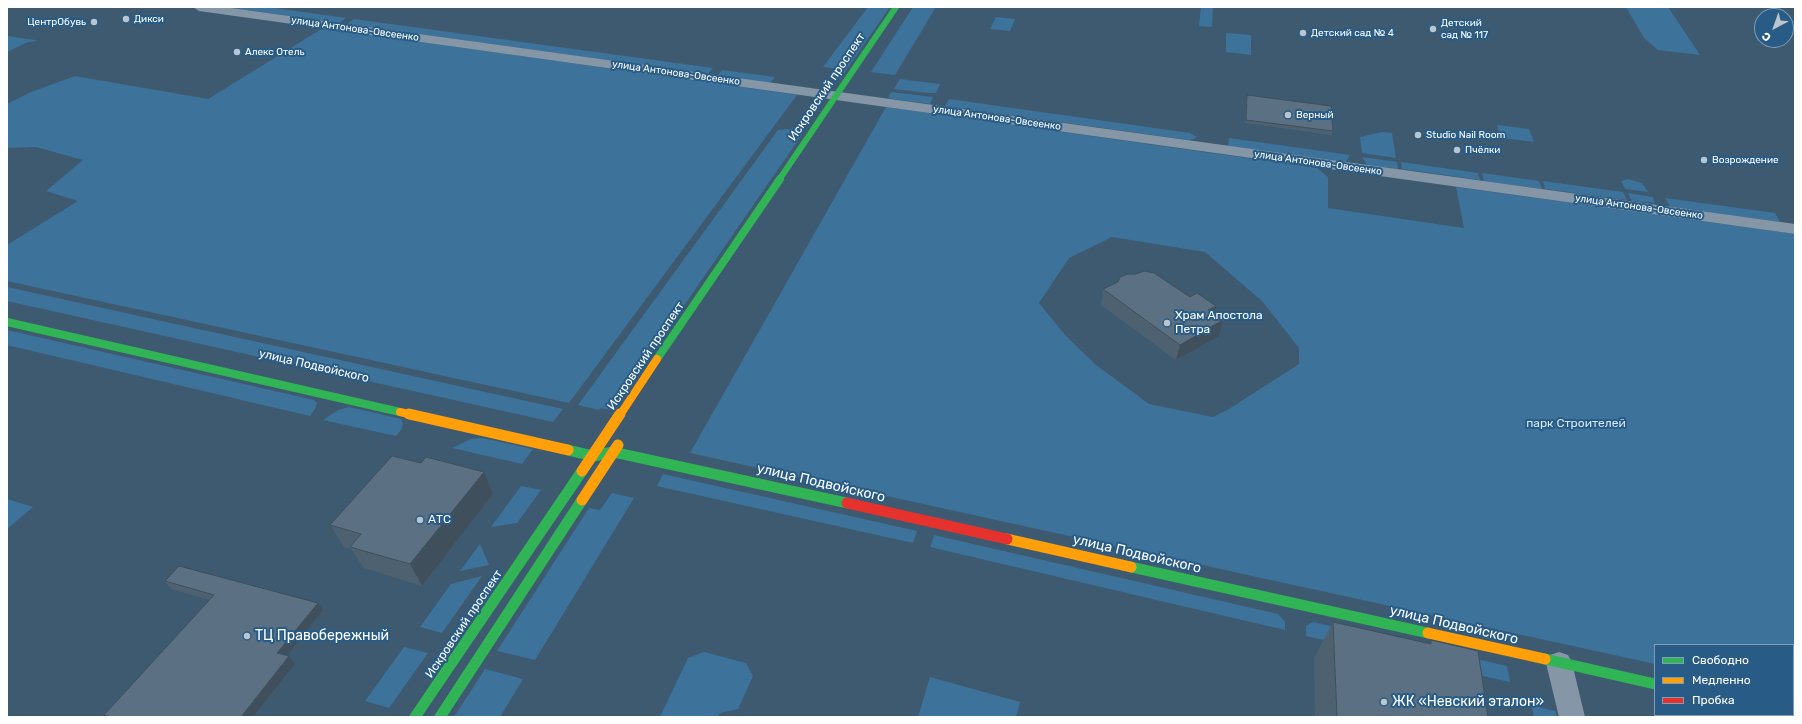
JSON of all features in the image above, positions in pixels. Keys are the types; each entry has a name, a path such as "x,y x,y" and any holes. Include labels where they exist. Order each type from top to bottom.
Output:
{"street":[{"name":"улица Антонова-Овсеенко","path":"199,7 1795,229"},
{"name":"Искровский проспект","path":"415,717 602,443 845,96 896,7"},
{"name":"улица Подвойского","path":"7,322 593,456 613,452 667,462 1654,684"},
{"path":"440,717 625,434"},
{"name":"улица Подвойского","path":"587,440 602,443 613,452"},
{"path":"1559,663 1572,717"}],"green space":[{"path":"225,7 267,7 346,18 339,23"},
{"path":"868,7 890,7 840,79 832,78 838,69 823,67"},
{"path":"913,7 936,7 895,75 871,72"},
{"path":"1201,7 1213,7 1212,27 1199,26"},
{"path":"1626,7 1668,7 1700,55 1658,50 1644,38"},
{"path":"996,17 1015,19 1010,31 990,29"},
{"path":"354,19 713,68 708,74 347,24"},
{"path":"323,28 797,95 569,403 7,281 7,245 78,201 46,191 83,160 36,147 7,148 7,104 31,92 75,76 208,99"},
{"path":"1226,33 1251,35 1251,55 1226,52"},
{"path":"7,36 37,41 28,42 7,52"},
{"path":"722,70 775,77 770,83 718,75"},
{"path":"900,79 940,84 936,93 894,89"},
{"path":"891,92 933,97 930,104 888,98"},
{"path":"949,99 1190,133 1197,137 1189,140 945,106"},
{"name":"парк Строителей","path":"886,107 1317,168 1328,177 1328,208 1464,228 1456,187 1795,234 1795,694 1794,644 1654,644 1654,664 690,453","holes":["1112,237 1205,252 1262,301 1299,348 1299,364 1229,409 1213,417 1149,404 1096,365 1065,335 1039,303 1069,258"]},
{"path":"1497,125 1529,129 1534,142 1501,138"},
{"path":"800,128 797,132 803,133 612,410 601,408 599,410 578,405 778,130"},
{"path":"1382,132 1392,133 1396,158 1362,153 1360,137"},
{"path":"1229,138 1350,155 1346,162 1228,146"},
{"path":"1362,157 1397,162 1398,169 1367,165"},
{"path":"1401,162 1478,173 1480,180 1402,169"},
{"path":"1482,173 1539,181 1542,189 1484,181"},
{"path":"1628,179 1642,183 1648,192 1625,189 1621,181"},
{"path":"1543,181 1623,192 1627,200 1545,189"},
{"path":"1628,193 1653,197 1655,203 1632,201"},
{"path":"1665,198 1775,213 1780,222 1671,207"},
{"path":"7,287 563,409 553,422 7,301"},
{"path":"7,330 314,400 317,403 310,416 7,345"},
{"path":"349,407 401,419 403,424 401,430 396,436 323,420 338,410"},
{"path":"482,438 533,449 522,464 452,448 471,439"},
{"path":"663,474 917,531 913,543 657,486"},
{"path":"521,486 541,490 517,523 491,527"},
{"path":"612,493 634,498 535,660 497,651 589,508 600,510"},
{"path":"7,499 33,507 7,529"},
{"path":"934,535 1278,614 1285,622 1285,630 930,547"},
{"path":"480,544 489,565 460,571"},
{"path":"482,576 442,633 420,627 451,584"},
{"path":"1313,622 1507,666 1510,682 1306,636 1306,626"},
{"path":"404,647 428,653 389,708 365,701"},
{"path":"704,652 746,663 753,676 738,709 720,713 718,717 660,717 688,658"},
{"path":"485,669 523,679 500,717 454,717"},
{"path":"930,677 1020,702 1016,717 918,717"},
{"path":"1531,705 1555,711 1557,717 1534,717"}],"building":[{"name":"Верный","path":"1247,95 1331,106 1333,131 1246,120"},
{"path":"1144,271 1154,273 1190,297 1197,293 1216,306 1208,310 1223,320 1180,345 1103,289 1118,282 1120,277"},
{"name":"АТС","path":"392,456 421,463 426,457 484,472 410,564 350,547 361,534 330,525"},
{"name":"ТЦ Правобережный","path":"179,566 318,603 277,653 289,656 241,717 111,717 104,715 214,595 165,581"},
{"path":"1333,622 1431,644 1431,640 1478,651 1488,717 1337,717"}],"traffic: fast":[{"path":"657,359 896,7"},
{"path":"7,322 400,412"},
{"path":"568,450 593,456 613,452 847,503"},
{"path":"415,717 582,471"},
{"path":"440,717 582,500"},
{"path":"1131,567 1428,633"},
{"path":"1545,659 1654,684"}],"traffic: slow":[{"path":"582,471 657,359"},
{"path":"400,412 568,450"},
{"path":"582,500 618,445"},
{"path":"1007,539 1131,567"},
{"path":"1428,633 1545,659"}],"traffic: jam":[{"path":"847,503 1007,539"}],"place":[{"name":"Дикси","path":"126,19"},
{"name":"ЦентрОбувь","path":"94,22"},
{"name":"Детский сад № 117","path":"1433,29"},
{"name":"Детский сад № 4","path":"1303,33"},
{"name":"Алекс Отель","path":"237,52"},
{"name":"Верный","path":"1288,115"},
{"name":"Studio Nail Room","path":"1418,135"},
{"name":"Пчёлки","path":"1457,150"},
{"name":"Возрождение","path":"1704,160"},
{"name":"Храм Апостола Петра","path":"1167,323"},
{"name":"АТС","path":"420,520"},
{"name":"ТЦ Правобережный","path":"247,636"},
{"name":"ЖК «Невский эталон»","path":"1384,702"}]}
